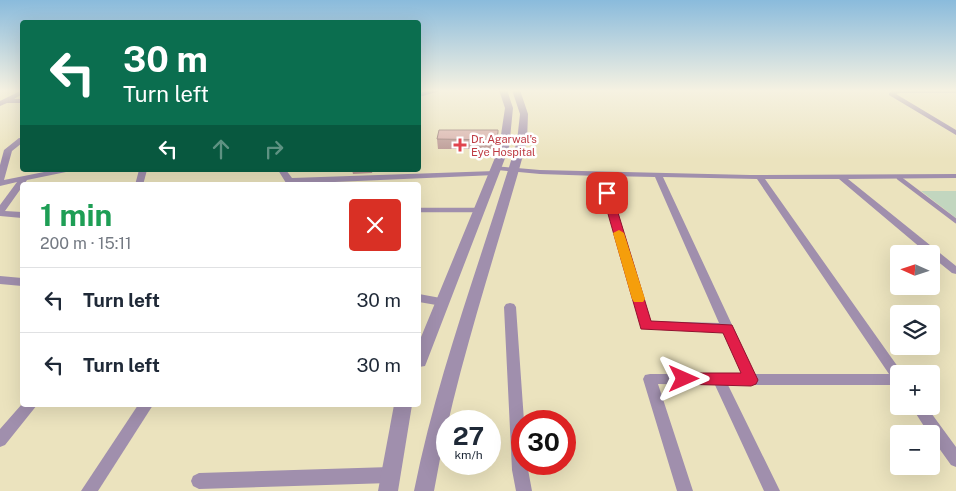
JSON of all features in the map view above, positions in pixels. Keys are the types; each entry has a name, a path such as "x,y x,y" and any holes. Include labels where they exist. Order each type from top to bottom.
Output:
{"street":[{"path":"421,356 496,171 508,133 509,113"},
{"path":"424,491 429,462 460,344 514,170 525,127 524,113"},
{"path":"923,113 956,133"},
{"path":"0,178 8,150 20,141"},
{"path":"305,182 514,170 759,177 899,178 956,176"},
{"path":"0,183 56,172"},
{"path":"602,174 646,326 728,328"},
{"path":"658,175 751,380"},
{"path":"759,177 890,366"},
{"path":"21,182 24,178"},
{"path":"843,178 956,271"},
{"path":"20,184 0,212 20,216"},
{"path":"0,280 20,282"},
{"path":"421,298 442,302"},
{"path":"510,307 520,470 524,491"},
{"path":"685,491 650,379 890,379"},
{"path":"719,379 772,491"},
{"path":"0,440 28,407"},
{"path":"89,491 145,407"},
{"path":"198,480 389,483 403,407"},
{"path":"924,415 956,460"}],"lane":[{"path":"899,178 956,220"},
{"path":"421,210 480,210"}],"green space":[{"path":"921,191 956,191 956,218"}],"building":[{"path":"439,130 498,130 498,132 497,140 437,139"}],"slow traffic":[{"path":"619,233 638,299"}],"place":[{"name":"Dr. Agarwal's Eye Hospital","path":"460,145"}],"route":[{"path":"607,193 646,326 728,328 751,380 684,379"}]}
